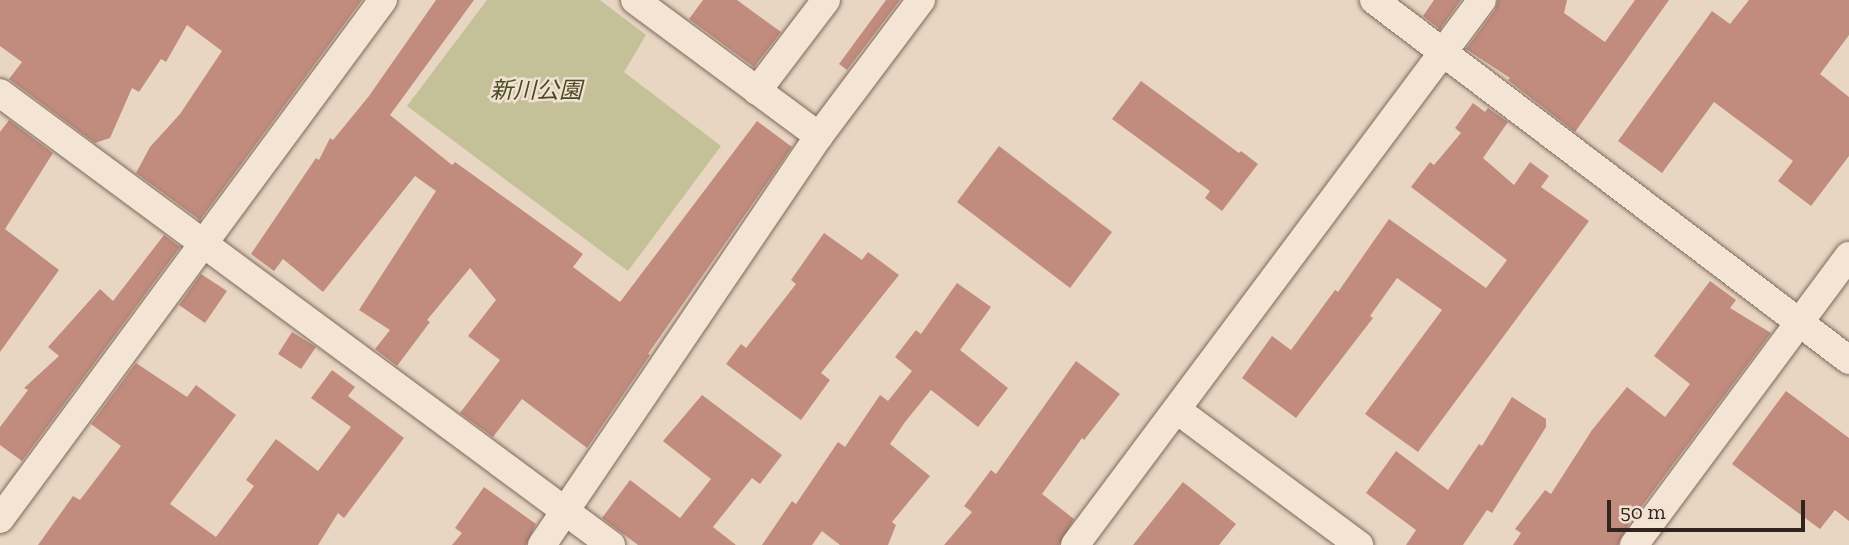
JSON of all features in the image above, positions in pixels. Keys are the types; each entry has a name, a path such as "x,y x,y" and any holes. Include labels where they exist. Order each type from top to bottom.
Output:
{"street":[{"path":"0,519 383,0"},
{"path":"758,91 825,0"},
{"path":"542,545 818,136 921,0"},
{"path":"1374,0 1849,360"},
{"path":"1075,545 1482,0"},
{"path":"640,2 818,136"},
{"path":"0,93 611,545"},
{"path":"1634,545 1849,256"},
{"path":"1177,410 1359,545"}],"green space":[{"name":"新川公園","path":"487,0 600,0 646,35 624,72 721,146 628,271 407,106"}],"building":[{"path":"0,0 362,0 200,220 136,173 150,147 180,114 222,51 187,25 166,62 161,59 139,92 132,88 110,138 95,143 9,79 22,62 0,46"},
{"path":"436,0 474,0 390,115 452,165 455,162 583,254 573,267 620,302 757,121 792,147 648,354 650,355 587,448 522,399 493,437 460,413 500,360 468,336 496,300 470,268 427,320 430,322 397,366 375,349 390,330 359,310 436,191 415,176 323,292 283,259 274,271 251,254 316,158 319,160 330,138 333,140 369,96"},
{"path":"703,0 737,0 781,32 754,67 689,19"},
{"path":"886,0 900,0 847,70 839,64"},
{"path":"1434,0 1461,0 1440,29 1423,16"},
{"path":"1498,0 1567,0 1564,13 1605,42 1635,0 1669,0 1575,132 1508,80 1510,78 1466,49 1495,10"},
{"path":"1749,0 1849,0 1849,35 1820,74 1849,97 1849,156 1811,206 1778,181 1793,161 1714,102 1662,173 1618,141 1712,11 1730,24"},
{"path":"1141,81 1258,164 1222,211 1205,198 1210,191 1112,119"},
{"path":"1473,103 1485,112 1488,108 1508,122 1483,158 1514,185 1530,162 1549,176 1541,187 1589,221 1418,452 1365,414 1442,310 1397,278 1370,316 1373,318 1296,418 1242,378 1272,336 1291,350 1335,290 1338,292 1389,219 1486,288 1507,260 1411,187 1430,162 1434,165 1461,133 1455,128"},
{"path":"9,120 53,153 5,229 59,270 0,352 0,132"},
{"path":"999,146 1112,232 1070,288 957,202"},
{"path":"824,233 862,260 868,252 899,275 821,373 830,380 801,420 726,364 741,344 746,348 796,284 791,280"},
{"path":"164,235 180,247 22,461 0,445 0,427 28,390 24,388 59,356 48,347 100,289 113,301"},
{"path":"201,274 227,291 205,323 179,305"},
{"path":"1710,281 1736,300 1730,308 1771,333 1630,522 1618,545 1513,545 1521,533 1515,529 1545,490 1551,494 1592,430 1627,387 1665,417 1690,384 1654,356"},
{"path":"957,283 991,307 960,350 1008,388 978,427 931,390 905,422 890,444 930,476 892,522 896,525 888,545 840,545 822,531 812,545 762,545 792,501 796,504 838,442 845,447 880,395 888,401 912,371 895,357 916,330 921,334"},
{"path":"292,332 316,347 301,369 278,354"},
{"path":"1076,361 1120,394 1084,440 1082,438 1042,494 1074,519 1059,545 944,545 972,512 964,506 991,470 996,474"},
{"path":"136,363 187,397 196,385 236,415 170,504 216,537 254,486 246,480 276,439 318,471 351,427 311,398 332,370 355,387 348,396 404,438 344,518 338,513 318,545 38,545 73,496 80,500 121,446 91,424"},
{"path":"1786,391 1849,438 1849,521 1835,510 1820,529 1732,464"},
{"path":"702,395 782,455 760,484 752,478 713,527 736,545 638,545 602,518 630,480 680,518 711,479 663,441"},
{"path":"1512,397 1546,419 1546,427 1492,513 1487,510 1463,545 1406,545 1416,530 1366,493 1396,451 1448,490 1479,444 1482,446"},
{"path":"1183,482 1236,524 1219,545 1133,545"},
{"path":"484,487 536,524 526,545 452,545 462,533 455,528"}]}
